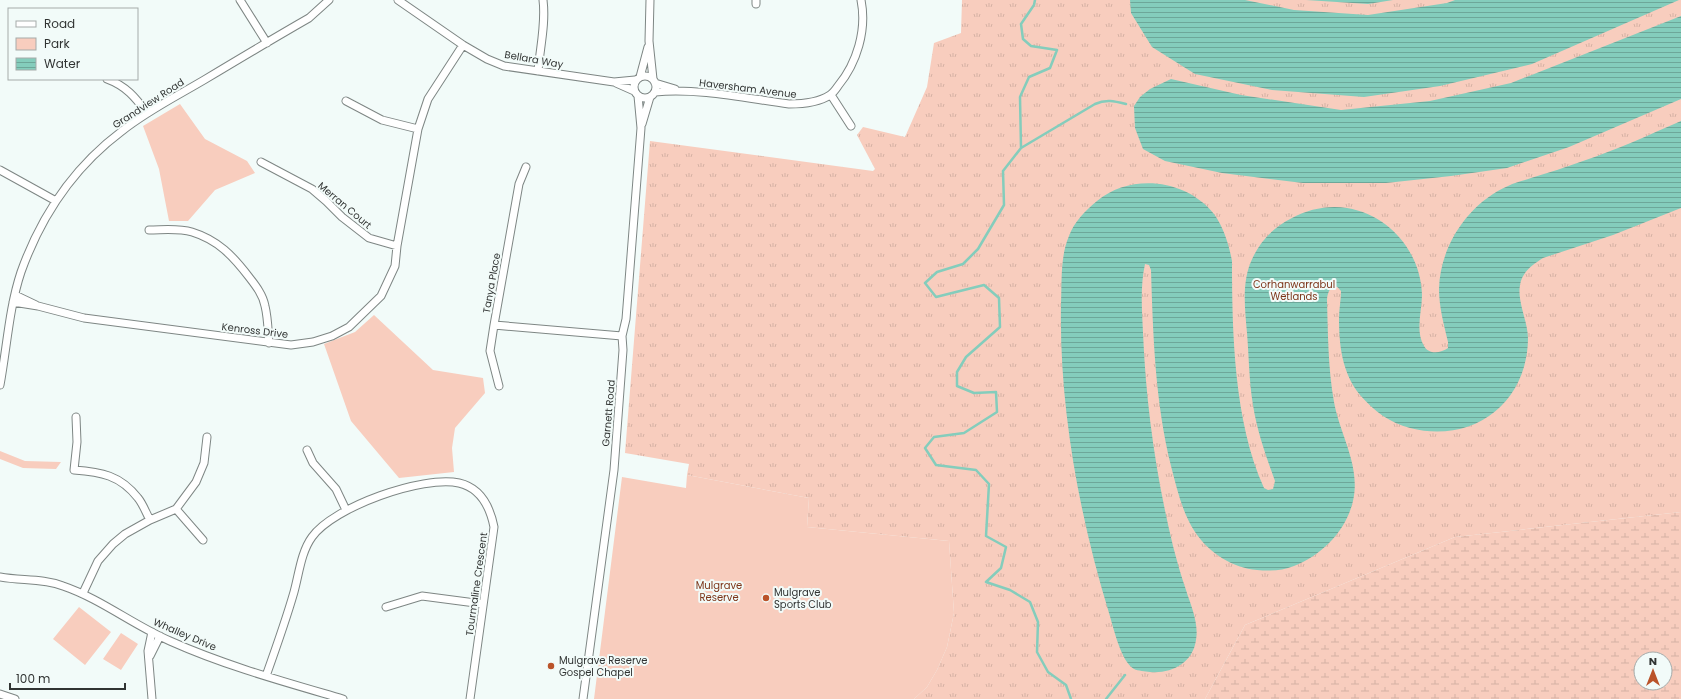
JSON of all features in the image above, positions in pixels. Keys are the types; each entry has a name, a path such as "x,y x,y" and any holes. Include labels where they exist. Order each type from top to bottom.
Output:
{"street":[{"path":"240,0 267,43"},
{"name":"Grandview Road","path":"0,385 14,299 20,274 40,226 75,175 95,154 121,131 147,113 309,18 329,0"},
{"name":"Bellara Way","path":"398,0 463,45 487,59 504,66 614,82 638,78"},
{"path":"538,71 543,29 543,0"},
{"path":"650,0 650,41 654,81 652,95 644,98 636,94 634,84 638,78 650,41"},
{"name":"Haversham Avenue","path":"652,95 677,90 708,92 789,104 801,104 814,102 831,95 846,77 856,56 863,18 861,0"},
{"name":"Kenross Drive","path":"14,299 84,318 291,345 313,342 332,336 349,327 381,296 395,266 397,246 418,129 428,100 463,45"},
{"path":"638,78 646,76 654,81"},
{"path":"110,80 120,84 135,98 147,113"},
{"name":"Haversham Avenue","path":"654,81 677,90"},
{"name":"Bellara Way","path":"614,82 636,94"},
{"name":"Garnett Road","path":"583,699 614,470 623,350 622,336 626,318 641,128 636,94"},
{"name":"Garnett Road","path":"641,128 652,95"},
{"path":"831,95 851,126"},
{"path":"346,101 382,120 418,129"},
{"name":"Merran Court","path":"261,162 312,189 342,217 369,238 397,246"},
{"name":"Tanya Place","path":"526,167 519,184 494,325 622,336"},
{"path":"0,170 56,201"},
{"path":"149,230 191,232 207,238 224,248 235,258 259,291 265,305 269,343"},
{"path":"494,325 490,351 499,386"},
{"path":"76,417 77,442 74,470 110,475 121,482 139,498 150,520"},
{"path":"83,593 98,561 113,544 126,534 150,520 176,509 196,482 204,463 207,437"},
{"path":"307,450 313,463 336,489 346,510"},
{"name":"Tourmaline Crescent","path":"266,676 294,592 304,554 311,537 323,524 346,510 399,489 444,481 460,483 476,491 485,500 491,512 494,528 470,699"},
{"path":"176,509 203,540"},
{"name":"Whalley Drive","path":"0,577 41,580 62,585 83,593 170,641 266,676 343,699"},
{"path":"386,607 422,596 483,604"},
{"path":"152,632 148,651 152,699"},
{"path":"149,658 160,636"},
{"path":"0,694 15,699"}],"green space":[{"name":"Corhanwarrabul Wetlands","path":"962,0 1681,0 1681,512 1455,537 1245,625 1205,699 914,699 927,687 937,670 947,647 954,613 949,541 807,527 809,498 687,475 689,464 625,453 650,141 873,171 875,169 857,135 863,127 905,137 927,87 934,43 961,33"},
{"path":"180,104 205,139 247,161 255,173 215,190 188,221 169,221 159,169 143,126"},
{"path":"374,315 433,370 483,378 485,393 455,428 452,448 454,472 399,478 351,421 324,344 355,332"},
{"path":"0,451 25,461 61,462 56,469 23,468 0,459"},
{"name":"Mulgrave Reserve","path":"687,475 809,498 807,527 949,541 954,613 947,647 937,670 927,687 914,699 594,699 622,477 686,488"},
{"path":"1681,512 1681,699 1205,699 1245,625 1455,537"},
{"path":"79,607 111,632 85,665 53,639"},
{"path":"121,633 138,644 121,670 103,659"}],"water":[{"path":"1130,0 1245,0 1294,10 1368,15 1447,3 1455,0 1679,0 1532,64 1440,86 1364,97 1272,90 1195,74 1152,47 1131,13"},
{"path":"1306,0 1393,0 1368,4"},
{"path":"1681,16 1681,99 1569,147 1507,168 1386,183 1303,183 1222,173 1165,161 1143,149 1135,128 1134,106 1140,97 1150,89 1171,79 1241,95 1341,110 1430,101 1511,83"},
{"path":"1681,121 1681,208 1613,235 1543,258 1528,269 1521,280 1519,291 1528,332 1528,339 1525,362 1518,383 1507,400 1492,414 1474,424 1454,430 1433,431 1410,428 1389,420 1371,406 1360,395 1345,368 1339,328 1341,291 1335,286 1329,290 1327,300 1329,351 1334,402 1352,463 1355,488 1350,512 1339,532 1323,549 1304,561 1289,568 1257,570 1248,569 1231,563 1207,547 1190,524 1180,500 1161,417 1154,343 1151,270 1149,265 1145,264 1143,272 1142,316 1149,414 1167,520 1179,568 1194,615 1197,634 1194,648 1186,661 1173,669 1150,672 1136,670 1129,665 1121,652 1115,635 1089,538 1073,460 1063,382 1061,304 1064,252 1071,231 1080,217 1088,209 1111,192 1126,186 1158,184 1174,187 1189,193 1202,202 1218,219 1226,237 1232,261 1234,347 1246,435 1264,488 1268,490 1273,489 1275,481 1259,434 1253,405 1245,289 1247,272 1253,256 1272,231 1298,215 1319,208 1347,208 1363,212 1377,219 1400,238 1416,265 1422,295 1419,327 1421,340 1426,349 1429,351 1442,351 1448,348 1448,342 1439,296 1441,273 1451,242 1459,227 1469,214 1481,203 1513,183 1595,157"}],"waterway":[{"path":"1035,0 1034,5 1021,24 1023,39 1031,46 1057,50 1050,68 1029,77 1020,97 1021,148 1003,171 1004,205 978,249 963,264 937,272 925,283 936,297 984,285 999,298 1000,327 966,357 957,372 957,386 974,393 996,392 997,412 964,433 934,437 925,448 936,465 976,470 989,484 986,536 1006,547 1001,568 986,582 1010,590 1030,602 1038,622 1037,652 1048,672 1066,685 1071,699"},
{"path":"1021,148 1095,104 1103,101 1126,104"},
{"path":"1106,699 1125,675"}],"place":[{"name":"Mulgrave Sports Club","path":"766,598"},
{"name":"Mulgrave Reserve Gospel Chapel","path":"551,666"}]}
